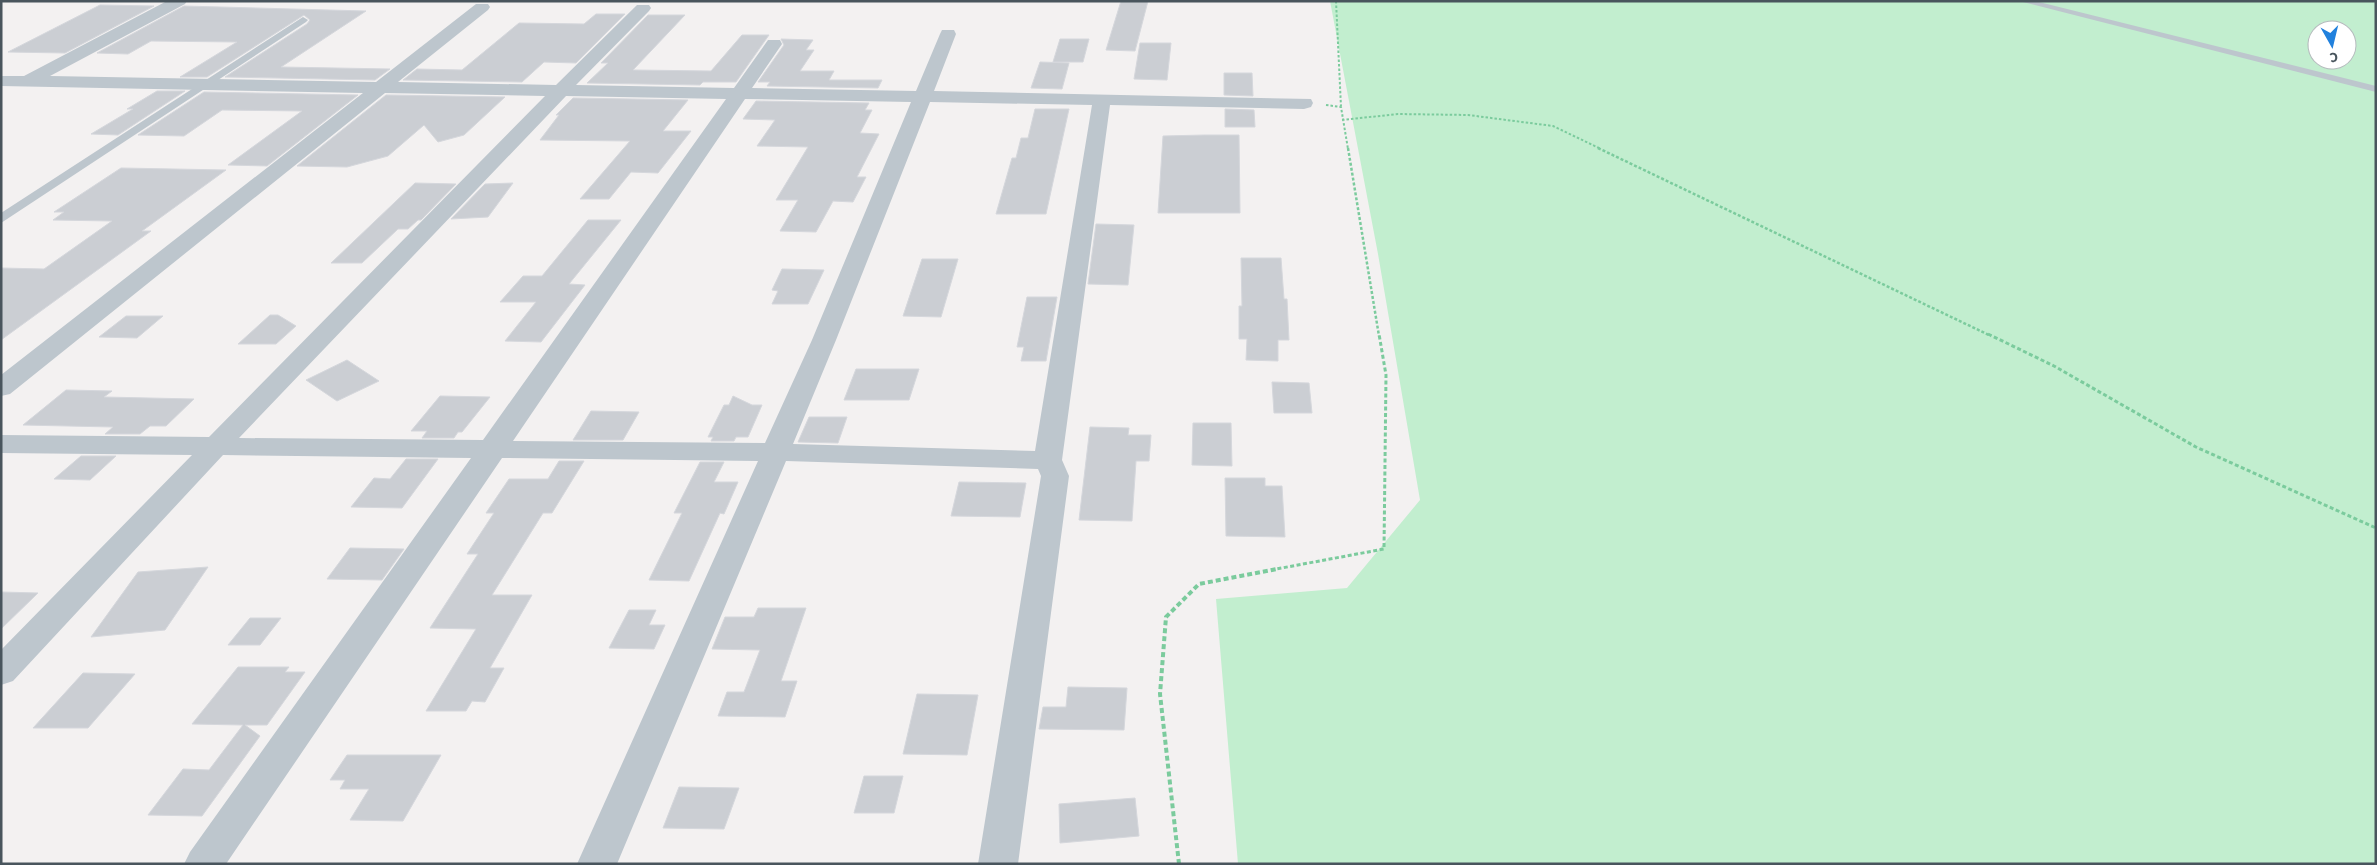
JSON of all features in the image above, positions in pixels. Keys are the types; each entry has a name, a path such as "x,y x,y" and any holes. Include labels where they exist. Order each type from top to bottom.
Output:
{"street":[{"path":"1,96 179,1"},
{"path":"1,388 482,7"},
{"path":"1,672 215,447 643,8"},
{"path":"597,864 824,340 948,34"},
{"path":"204,864 774,44"},
{"path":"1,82 1304,103"},
{"path":"998,864 1055,476 1048,460 1102,99"},
{"path":"1,444 774,452 1048,460"}],"lane":[{"path":"2023,1 2376,89"},
{"path":"1,219 303,20"}],"path":[{"path":"1179,864 1160,694 1166,617 1200,584 1384,549 1386,375 1342,120 1336,1"},
{"path":"1304,103 1341,107"},
{"path":"1342,120 1398,114 1468,115 1553,126 2054,366 2196,446 2376,528"}],"green space":[{"path":"1330,1 2376,1 2376,864 1238,864 1216,599 1347,588 1420,500 1378,254"}],"building":[{"path":"1121,1 1148,1 1135,51 1106,50"},
{"path":"100,5 154,6 65,53 8,52"},
{"path":"184,6 366,11 281,67 390,69 375,80 225,77 307,24 310,20 304,15 207,77 180,77 237,42 151,41 128,54 97,53"},
{"path":"596,14 625,14 576,63 544,62 522,82 403,80 417,69 462,70 519,23 584,24"},
{"path":"648,15 685,15 633,70 711,71 742,35 769,35 736,82 703,82 700,85 587,83 608,63 601,63"},
{"path":"781,39 813,40 806,50 814,50 800,71 834,71 829,80 882,80 878,88 767,86 770,82 758,82 784,45"},
{"path":"1060,39 1089,39 1083,62 1053,62"},
{"path":"1140,43 1171,43 1167,80 1134,79"},
{"path":"1040,62 1069,63 1062,89 1031,88"},
{"path":"1224,73 1252,73 1253,96 1224,95"},
{"path":"157,91 185,91 118,135 91,134 133,109 127,109"},
{"path":"204,92 358,95 267,166 228,165 302,111 222,110 184,136 138,135"},
{"path":"386,95 505,97 464,135 438,142 424,125 388,156 347,167 297,166"},
{"path":"573,98 688,100 663,131 691,131 658,173 631,172 609,199 580,199 630,141 540,140 559,115 556,115"},
{"path":"756,101 869,103 865,110 872,110 860,133 879,134 857,177 866,177 853,202 833,201 816,232 780,231 798,200 776,200 808,147 757,146 775,120 743,119"},
{"path":"1035,109 1069,109 1046,214 996,214 1012,158 1016,158 1021,138 1028,138"},
{"path":"1225,109 1254,110 1255,127 1225,127"},
{"path":"1239,135 1240,213 1158,213 1163,136"},
{"path":"121,168 226,170 142,231 151,231 1,340 1,268 44,269 112,221 53,220 64,212 54,212"},
{"path":"415,183 456,184 421,220 418,220 408,229 398,229 362,263 331,263"},
{"path":"513,183 488,217 451,219 485,184"},
{"path":"588,220 621,220 569,284 585,285 541,342 505,341 536,302 500,302 523,276 542,276"},
{"path":"1096,224 1134,225 1128,285 1088,284"},
{"path":"1241,258 1281,258 1284,299 1287,299 1289,340 1278,340 1278,361 1246,360 1247,339 1239,339 1239,306 1242,306"},
{"path":"922,259 958,259 941,317 903,316"},
{"path":"782,269 824,270 808,304 772,304 778,291 772,290"},
{"path":"1027,297 1057,297 1046,361 1021,361 1024,347 1017,347"},
{"path":"270,315 278,315 296,326 276,344 238,344"},
{"path":"126,316 163,316 137,338 99,337"},
{"path":"347,360 379,381 337,401 306,380"},
{"path":"856,369 919,369 909,400 844,400"},
{"path":"1272,382 1309,383 1312,413 1274,413"},
{"path":"66,390 112,391 104,397 194,399 166,426 150,426 140,434 105,434 113,427 23,425"},
{"path":"440,396 490,397 462,432 458,432 454,438 422,438 427,431 411,431"},
{"path":"733,396 752,405 762,405 748,437 736,437 734,441 711,441 713,437 708,437 724,405 729,405"},
{"path":"591,411 639,412 623,440 573,440"},
{"path":"809,417 847,417 838,443 798,442"},
{"path":"1193,423 1231,423 1232,466 1192,465"},
{"path":"1090,427 1129,428 1128,435 1151,435 1149,461 1136,461 1132,521 1079,520"},
{"path":"81,456 116,456 90,480 54,479"},
{"path":"406,459 438,459 402,508 351,507 374,478 390,479"},
{"path":"559,461 584,461 552,513 543,513 492,595 532,595 490,668 504,668 485,702 472,701 466,711 426,711 476,629 430,628 478,554 467,554 494,513 486,513 509,479 548,479"},
{"path":"700,462 724,462 714,482 738,482 724,514 720,513 689,581 649,580 682,513 674,513"},
{"path":"1225,478 1265,478 1265,486 1282,486 1285,537 1226,536"},
{"path":"959,482 1026,483 1020,517 951,516"},
{"path":"350,548 404,549 382,580 327,579"},
{"path":"208,567 165,630 91,637 138,572"},
{"path":"1,592 38,593 1,629"},
{"path":"758,608 806,608 781,681 797,681 785,717 718,716 727,692 744,692 760,650 712,649 725,617 754,617"},
{"path":"629,610 656,610 649,625 665,625 654,649 609,648"},
{"path":"250,618 281,618 260,645 228,645"},
{"path":"238,667 289,667 285,672 305,672 267,725 245,725 260,736 202,816 148,815 183,769 209,770 243,725 192,724"},
{"path":"83,673 135,674 88,728 33,728"},
{"path":"1068,687 1127,688 1124,730 1039,729 1043,707 1066,707"},
{"path":"917,694 978,695 967,755 903,754"},
{"path":"347,755 441,755 403,821 350,820 369,789 340,789 345,780 330,780"},
{"path":"864,776 903,776 894,813 854,813"},
{"path":"679,787 739,788 724,829 663,828"},
{"path":"1135,798 1139,836 1060,843 1059,804"}]}
